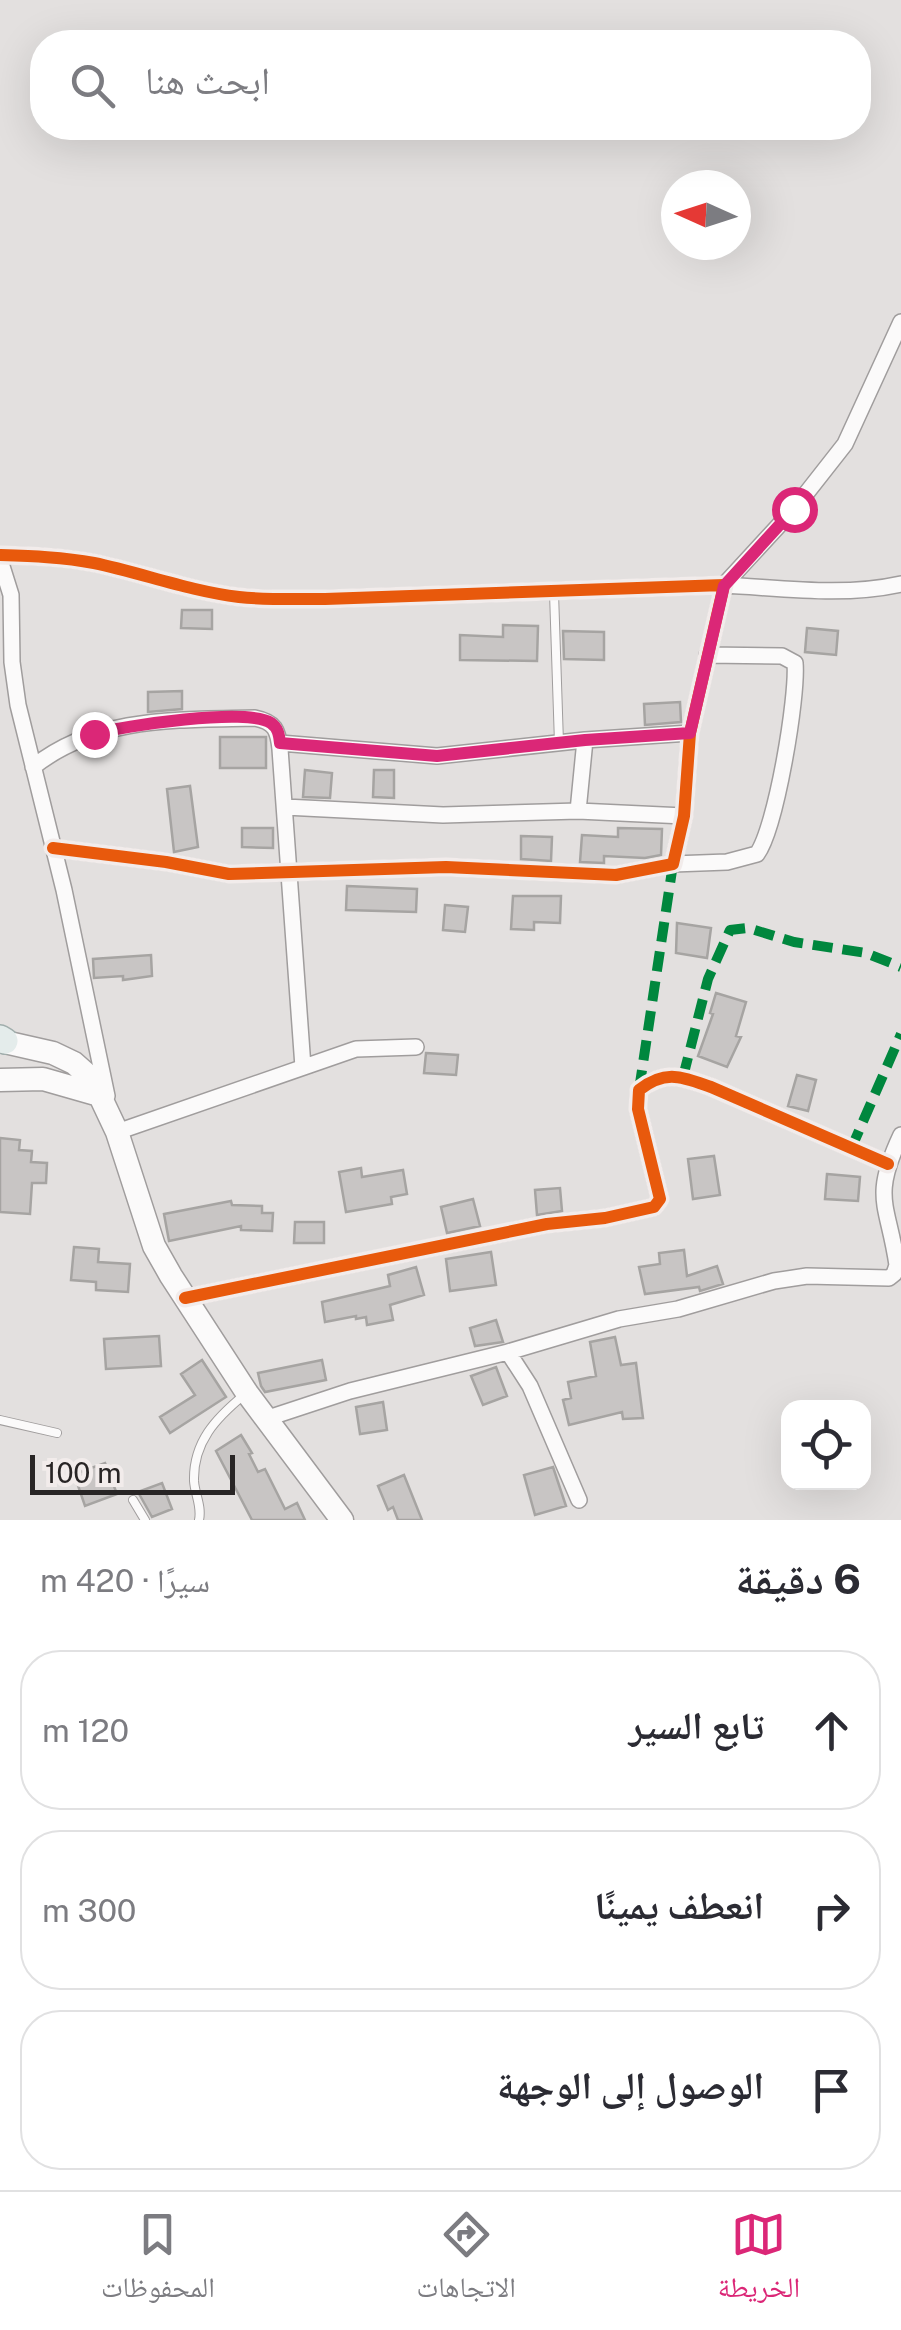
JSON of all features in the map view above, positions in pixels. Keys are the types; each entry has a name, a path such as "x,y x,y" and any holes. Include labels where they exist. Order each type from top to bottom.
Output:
{"main road":[{"path":"2,1040 41,1049 74,1063 92,1079 114,1126 154,1246 247,1393 342,1520"},
{"path":"0,1080 43,1079 98,1095"}],"street":[{"path":"673,864 684,816 690,733 724,586 846,444 901,322"},
{"path":"416,1047 356,1049 114,1126 32,767 12,662 11,594 0,558 91,562 238,597 325,600 554,589 724,586 865,590 901,584"},
{"path":"53,848 229,874 446,867 616,875 673,864 727,862 756,854 772,820 795,663 782,656 707,655"},
{"path":"32,767 59,746 94,734 160,722 255,718 278,730 303,1067"},
{"path":"280,743 437,756 690,733"},
{"path":"578,811 585,740"},
{"path":"285,807 443,815 578,811 684,816"},
{"path":"185,1298 528,1228 654,1208 660,1199 638,1109 639,1090 652,1079 666,1076 712,1087 888,1164"},
{"path":"268,1418 350,1391 508,1352 619,1318 678,1309 774,1282 807,1276 889,1278 896,1265 882,1187 901,1136"},
{"path":"508,1352 530,1386 579,1500"}],"lane":[{"path":"554,589 559,743"},
{"path":"200,1520 194,1460 206,1431 247,1393"},
{"path":"0,1420 57,1433"},
{"path":"133,1500 145,1520"}],"building":[{"path":"182,610 212,610 212,629 181,628"},
{"path":"503,625 538,626 537,661 460,660 460,635 503,637"},
{"path":"807,628 838,631 836,655 805,652"},
{"path":"563,631 604,632 604,660 564,659"},
{"path":"182,691 182,709 148,712 148,692"},
{"path":"680,702 681,722 645,725 644,704"},
{"path":"220,737 266,737 266,768 220,768"},
{"path":"305,770 332,773 330,798 303,797"},
{"path":"374,770 394,770 394,798 373,797"},
{"path":"190,786 198,847 174,852 167,789"},
{"path":"242,828 273,828 273,848 242,847"},
{"path":"618,828 662,829 661,855 604,856 604,863 580,862 582,835 618,837"},
{"path":"521,836 552,837 551,861 521,859"},
{"path":"347,886 417,889 416,912 346,910"},
{"path":"513,896 561,896 560,923 534,922 534,930 511,929"},
{"path":"445,905 468,907 465,932 443,930"},
{"path":"677,923 711,928 707,958 676,953"},
{"path":"151,955 152,976 94,978 93,959"},
{"path":"716,993 746,1002 736,1036 741,1037 727,1067 698,1056"},
{"path":"426,1053 458,1055 456,1075 424,1073"},
{"path":"797,1075 816,1080 808,1111 788,1106"},
{"path":"0,1138 20,1140 19,1150 32,1151 31,1162 47,1163 46,1183 32,1183 30,1214 0,1212"},
{"path":"714,1156 720,1195 693,1199 688,1159"},
{"path":"361,1168 362,1177 403,1170 407,1194 391,1197 392,1204 346,1212 339,1172"},
{"path":"827,1174 860,1177 858,1201 825,1199"},
{"path":"560,1188 562,1211 537,1215 535,1190"},
{"path":"473,1199 480,1226 447,1233 441,1207"},
{"path":"231,1201 232,1205 262,1206 262,1213 273,1213 272,1231 241,1230 241,1226 169,1241 164,1214"},
{"path":"295,1222 324,1222 324,1243 294,1243"},
{"path":"74,1247 99,1249 98,1262 130,1264 128,1292 96,1290 96,1282 71,1280"},
{"path":"684,1250 687,1276 717,1266 723,1284 700,1291 699,1287 645,1294 639,1267 660,1264 659,1253"},
{"path":"491,1252 496,1285 450,1291 446,1259"},
{"path":"416,1267 424,1295 390,1305 393,1320 367,1325 366,1317 356,1316 325,1322 322,1302 390,1286 388,1275"},
{"path":"496,1320 503,1342 475,1346 470,1328"},
{"path":"159,1336 161,1366 106,1369 104,1339"},
{"path":"615,1337 621,1365 636,1363 643,1418 623,1419 622,1412 569,1425 563,1400 571,1398 568,1382 596,1376 590,1342"},
{"path":"202,1360 226,1397 170,1433 160,1417 195,1395 181,1374"},
{"path":"322,1360 326,1380 265,1392 261,1386 258,1373"},
{"path":"496,1367 507,1396 483,1405 471,1376"},
{"path":"383,1402 387,1430 360,1434 356,1407"},
{"path":"241,1435 258,1472 265,1469 285,1509 297,1503 305,1520 252,1520 216,1451"},
{"path":"105,1463 117,1494 85,1506 74,1474"},
{"path":"553,1467 566,1506 535,1515 524,1475"},
{"path":"404,1475 422,1520 398,1520 393,1507 388,1510 378,1486"},
{"path":"162,1483 172,1509 152,1517 138,1492"}],"marked path":[{"path":"639,1090 673,864"},
{"path":"683,1077 708,979 730,930 748,928 794,942 866,953 901,967"},
{"path":"851,1149 901,1034"}],"cycle path":[{"path":"0,555 82,561 202,591 260,599 724,585 690,733 684,816 673,864 616,875 446,867 229,874 53,848"},
{"path":"185,1298 547,1224 605,1218 654,1207 660,1199 638,1109 639,1090 666,1077 711,1087 888,1164"}],"route":[{"path":"94,734 160,722 255,718 278,730 280,743 437,756 690,733 724,586 794,509"}]}
